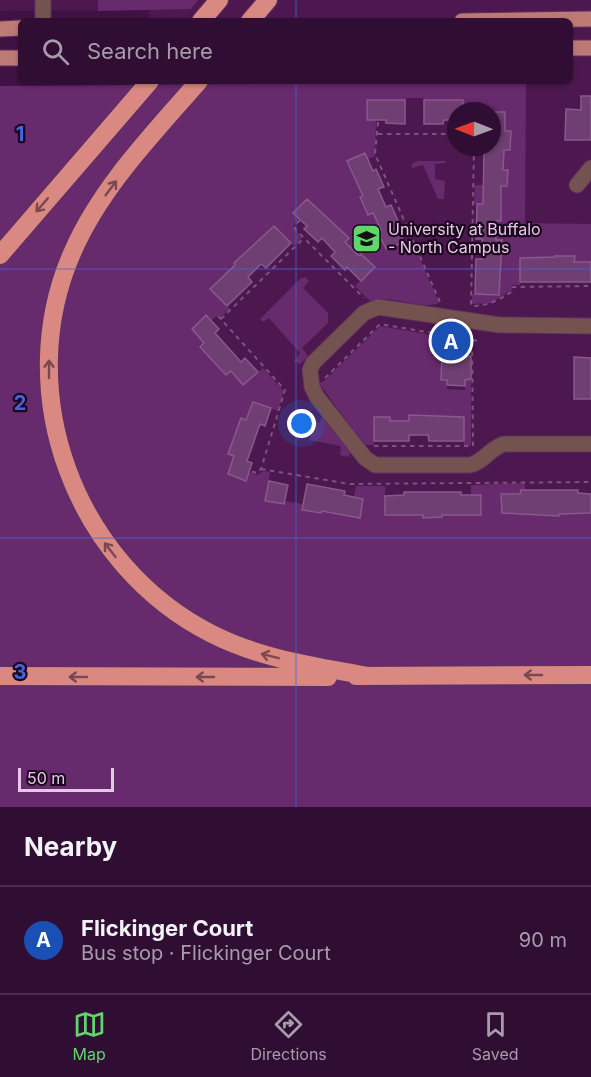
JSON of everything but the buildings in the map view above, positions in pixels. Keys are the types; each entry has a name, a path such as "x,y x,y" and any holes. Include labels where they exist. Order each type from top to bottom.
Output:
{"highway":[{"path":"204,18 219,0"},
{"path":"253,18 268,0"},
{"path":"0,255 148,84"},
{"path":"196,84 128,165 96,208 62,278 51,328 49,369 53,415 65,464 85,511 106,545 134,577 177,614 210,633 250,651 368,676"},
{"path":"0,676 591,675"}],"main road":[{"path":"573,19 591,19"},
{"path":"0,29 18,28"},
{"path":"573,48 591,48"},
{"path":"0,58 18,58"}],"street":[{"path":"43,0 43,18"},
{"path":"577,185 591,168"},
{"path":"591,326 500,325 386,307 372,308 312,363 310,370 312,387 317,397 370,462 380,466 474,464 496,446 504,444 591,444"}],"path":[{"path":"378,122 375,154 440,302"},
{"path":"378,134 447,134"},
{"path":"474,156 471,306 485,306 493,303 513,291 513,287 591,286"},
{"path":"300,220 295,228 368,302"},
{"path":"261,470 285,390 220,318 304,238"},
{"path":"323,380 380,324 479,341"},
{"path":"356,446 473,446 472,340"},
{"path":"250,471 258,473 261,470 349,484 591,482"}],"shaded area":[{"name":"University at Buffalo - North Campus","path":"0,0 591,0 591,552 259,540 176,485 148,84 573,84 573,18 149,18 149,10 0,11"},
{"path":"98,0 198,0 191,9 98,11"},
{"path":"526,84 525,223 591,224 591,262 574,262 574,256 556,256 555,262 536,262 536,258 520,258 520,285 512,285 512,290 491,303 472,304 472,294 498,295 495,259 501,259 502,240 496,240 496,221 501,205 474,204 475,185 507,185 508,170 503,170 504,150 510,150 511,132 505,131 505,112 501,112 501,102 447,102 447,108 424,104 424,98 406,98 405,104 386,104 386,100 367,100 367,119 376,120 375,156 368,159 365,153 348,162 366,195 361,198 368,215 373,213 381,230 378,232 385,249 411,238 439,303 423,305 388,299 370,301 355,286 374,267 345,242 349,238 336,225 332,229 307,199 294,213 299,219 294,224 294,228 302,238 294,246 274,226 263,237 252,254 247,250 234,263 238,267 210,289 230,309 221,317 218,315 211,321 206,315 192,329 204,343 200,347 226,375 231,371 243,385 263,368 284,391 278,411 253,402 246,420 241,418 228,454 234,456 228,475 246,481 249,472 258,475 263,471 270,472 266,501 303,504 303,510 321,513 323,508 360,517 363,499 354,497 356,486 385,486 385,515 423,512 424,518 442,517 442,511 471,495 471,485 525,483 525,490 521,490 520,494 502,494 502,513 540,510 540,516 559,516 559,510 591,513 591,807 0,807 0,86"},
{"path":"417,161 446,161 435,164 435,179 445,181 444,199 438,199 423,165 412,168 412,164"},
{"path":"305,277 309,281 303,288 328,313 328,323 302,348 308,356 300,364 294,361 300,353 269,318 263,322 260,319 300,279"},
{"path":"380,326 445,337 437,349 442,355 441,379 447,380 447,389 465,390 465,380 471,379 471,445 464,445 463,417 428,421 428,415 410,415 409,421 390,421 374,417 374,445 364,445 319,383 324,381"},
{"path":"321,418 327,420 351,452 348,457 340,455 341,446 309,440 315,421 320,423"}],"place":[{"name":"University at Buffalo - North Campus","path":"367,238"},
{"name":"Flickinger Court","path":"451,341"}]}
